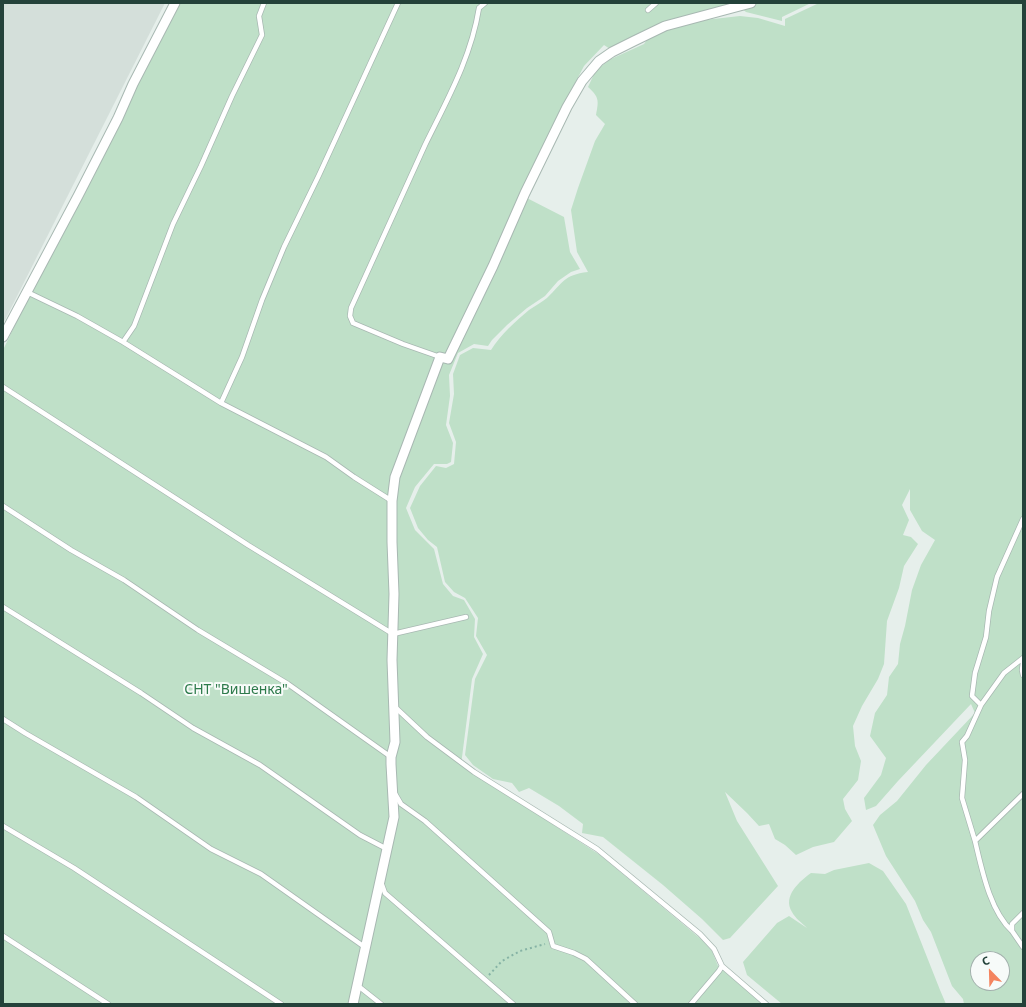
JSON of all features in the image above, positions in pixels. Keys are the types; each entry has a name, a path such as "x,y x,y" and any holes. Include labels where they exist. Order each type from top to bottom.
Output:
{"street":[{"path":"3,337 78,196 175,3"},
{"path":"353,1004 394,817 391,756 395,742 392,660 394,594 392,501 395,477 440,357 448,359 567,107 582,81 599,61 612,52 665,26 751,3"}],"lane":[{"path":"123,342 134,326 173,224 262,35 259,16 264,3"},
{"path":"221,403 242,357 262,300 284,247 319,175 398,3"},
{"path":"440,357 403,344 353,322 350,316 351,308 458,78 476,28 479,8 485,3"},
{"path":"648,10 656,3"},
{"path":"27,292 77,316 123,342 221,403 326,457 392,501"},
{"path":"3,387 248,545 393,634 466,617"},
{"path":"3,506 71,550 124,580 198,630 288,684 391,756"},
{"path":"982,705 972,696 976,673 986,637 988,611 997,577 1023,519"},
{"path":"3,608 142,692 193,728 260,765 360,835 387,849"},
{"path":"1023,658 1004,674 982,705 967,736 962,742 965,760 962,798 986,885 1004,923 1012,931 1023,947"},
{"path":"1023,662 1023,675"},
{"path":"394,706 427,737 474,772 597,849 700,934 714,949 722,966 766,1004"},
{"path":"3,719 136,797 211,849 261,874 366,948"},
{"path":"392,789 401,804 425,821 549,932 553,946 586,959 635,1004"},
{"path":"975,841 1023,794"},
{"path":"3,826 74,868 281,1004"},
{"path":"381,880 386,893 513,1004"},
{"path":"1012,931 1012,924 1023,913"},
{"path":"3,936 108,1004"},
{"path":"691,1004 720,971 722,966"},
{"path":"357,985 381,1004"}],"path":[{"path":"483,978 492,973 502,962 520,951 547,943 553,946"}],"shaded area":[{"path":"3,3 165,3 3,324"}],"green space":[{"name":"СНТ \"Вишенка\"","path":"178,3 735,3 610,49 604,45 584,66 560,112 521,195 564,217 570,252 580,269 571,272 558,281 545,296 527,308 507,325 488,346 474,344 458,353 449,375 450,396 446,425 453,443 451,462 447,464 434,464 415,487 406,508 415,530 434,549 443,584 453,596 464,600 475,619 474,637 483,654 472,679 461,765 600,855 702,940 712,951 718,966 762,1004 3,1004 3,350"},
{"path":"735,3 811,3 782,17 782,21 746,12"},
{"path":"819,3 1023,3 1023,1004 964,1004 963,999 952,986 931,932 923,920 915,901 886,856 873,825 880,815 897,801 926,765 975,713 971,704 876,806 866,810 864,798 881,775 886,758 870,736 875,713 887,695 889,677 898,664 900,644 912,590 921,565 935,540 922,531 910,510 910,489 902,505 909,520 903,535 911,537 918,544 904,566 899,588 887,621 884,664 878,679 862,706 853,726 855,746 861,761 858,780 843,799 845,809 852,821 834,842 813,847 796,855 785,845 775,839 769,824 759,826 725,792 737,821 778,886 730,938 723,940 702,919 663,885 603,837 582,833 583,824 559,806 529,788 519,792 512,783 493,779 473,765 465,755 475,679 487,655 476,636 478,618 465,598 454,592 445,582 437,547 428,540 418,528 410,508 420,486 436,466 446,468 454,464 456,442 449,423 454,394 453,374 460,355 473,348 491,350 513,324 529,310 547,298 564,280 573,275 588,272 577,252 571,210 595,141 605,124 596,115 598,106 597,99 588,87 596,70 611,59 644,44 649,37 670,28 695,21 740,16 758,18 785,26 785,19"},
{"path":"869,863 883,871 906,904 946,1004 782,1004 747,975 743,962 777,923 789,916 807,928 793,914 789,906 789,900 794,890 807,876 811,873 825,874 834,870"}]}
